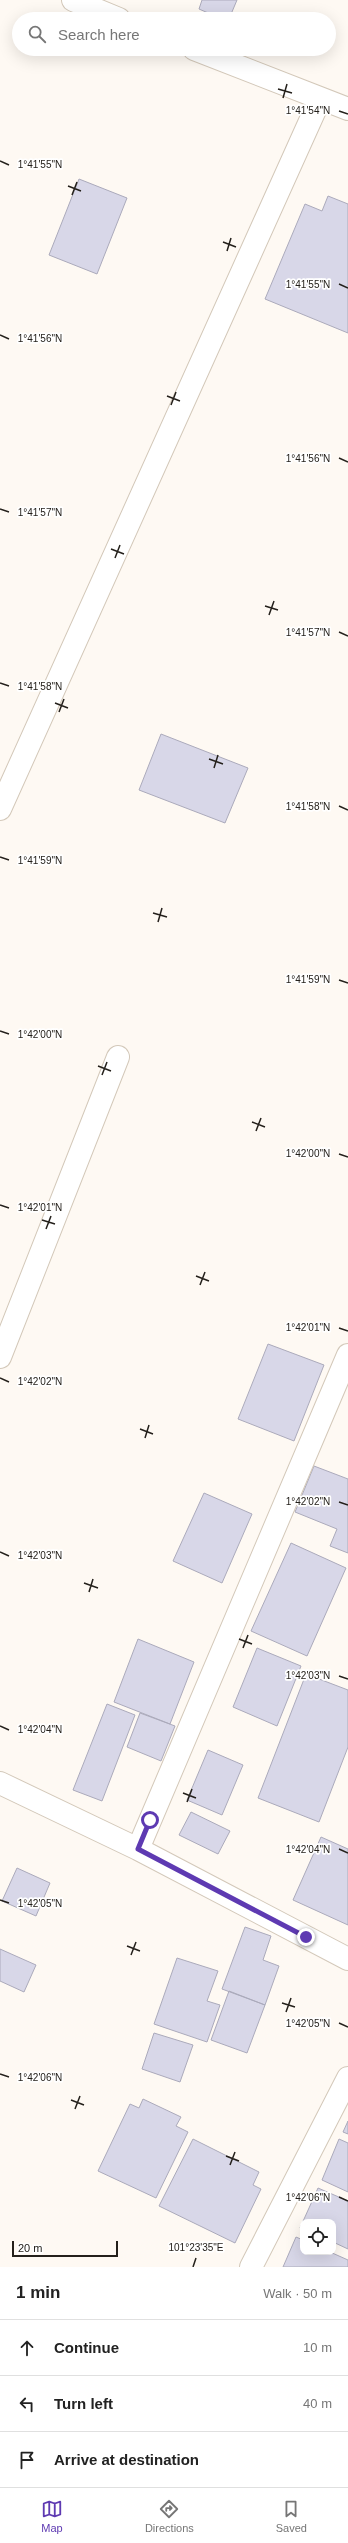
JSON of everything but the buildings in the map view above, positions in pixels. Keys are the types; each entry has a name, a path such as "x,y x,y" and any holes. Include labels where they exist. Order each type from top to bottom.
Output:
{"street":[{"path":"85,2 105,12"},
{"path":"212,56 348,109"},
{"path":"0,809 320,99"},
{"path":"0,1357 118,1057"},
{"path":"138,1849 348,1355"},
{"path":"0,1783 138,1849 348,1959"},
{"path":"251,2267 348,2078"}],"route":[{"path":"150,1820 138,1849 306,1937"}]}
